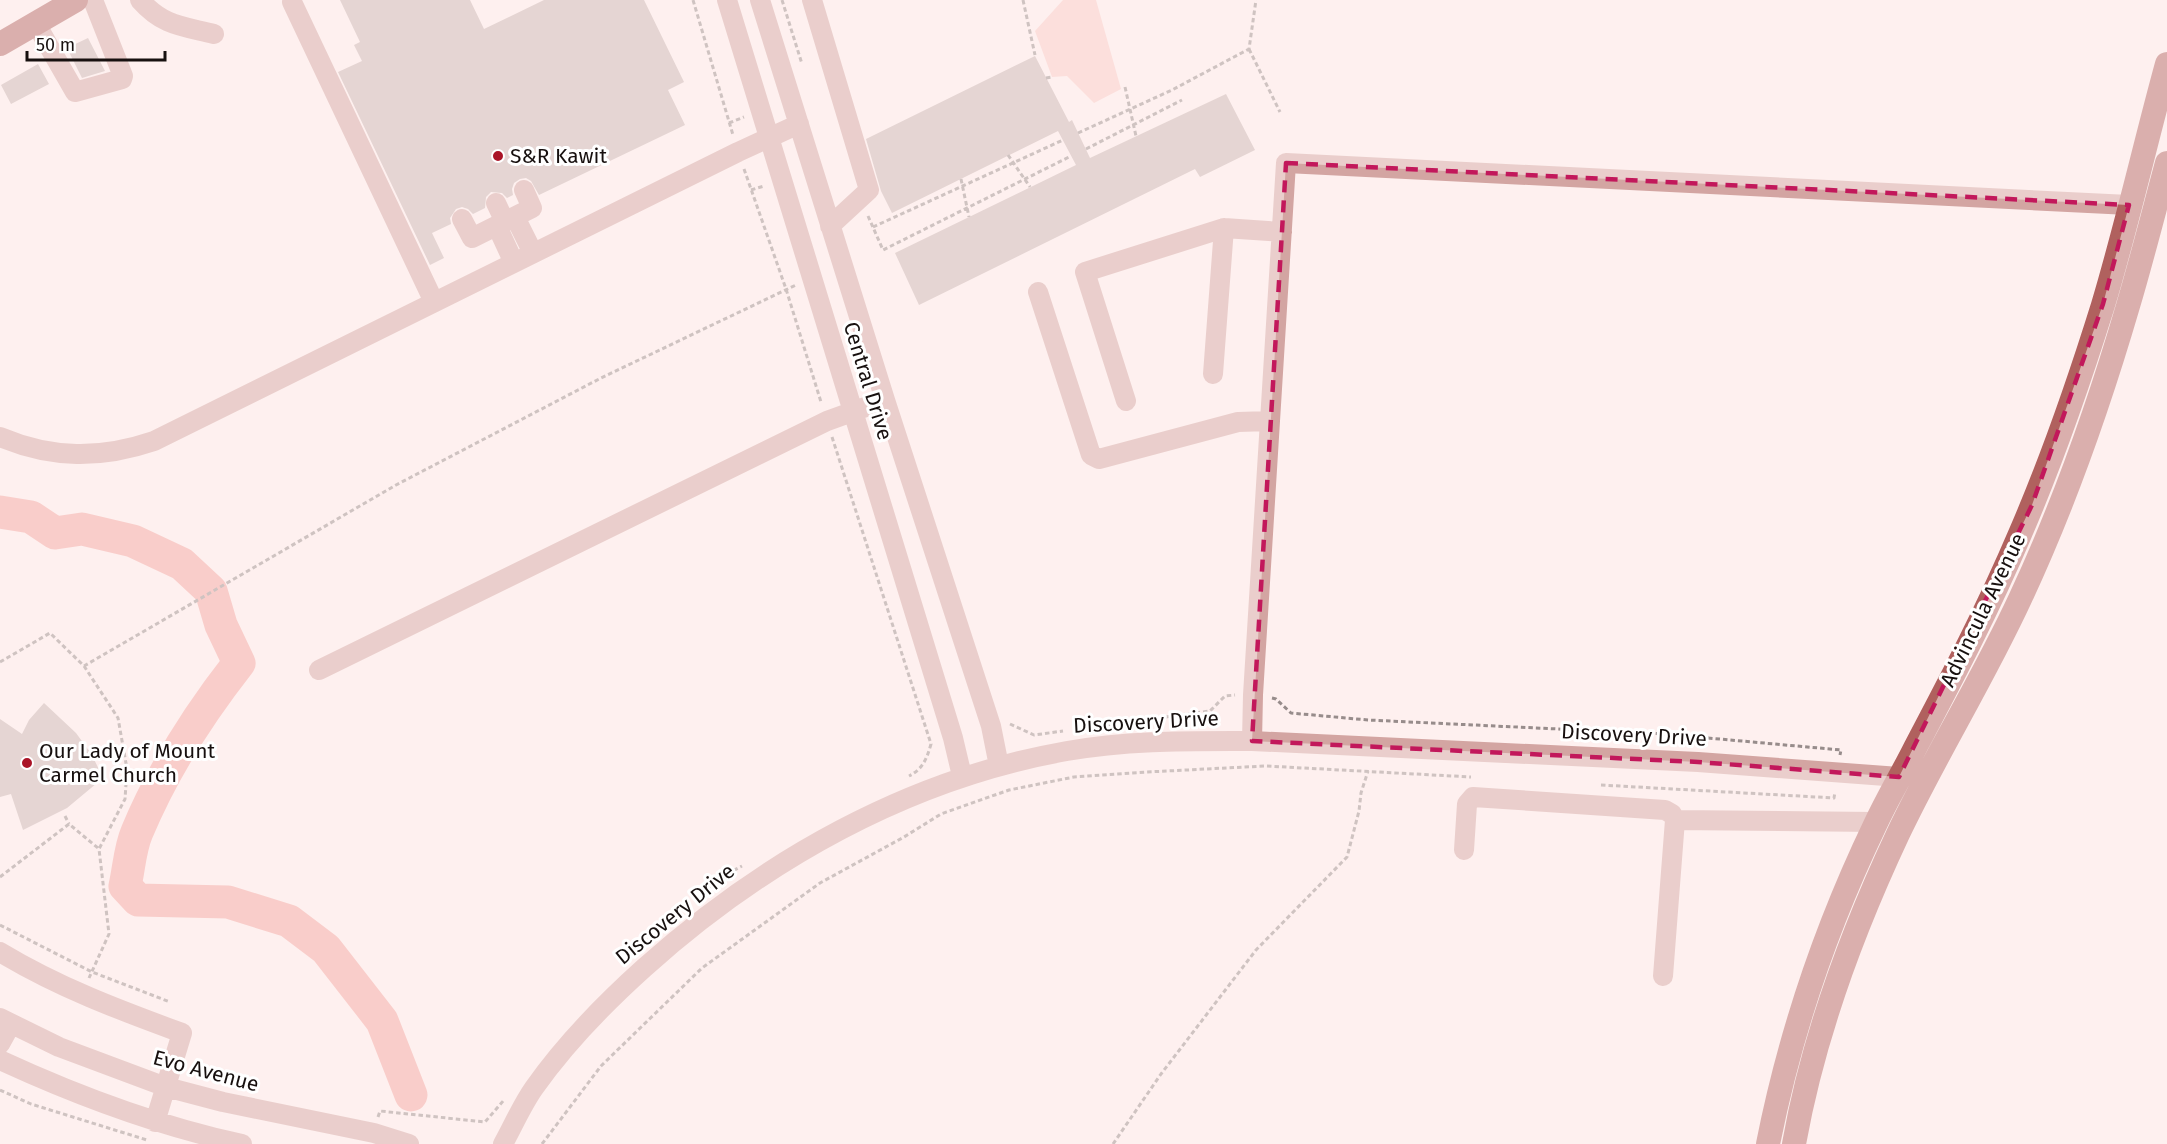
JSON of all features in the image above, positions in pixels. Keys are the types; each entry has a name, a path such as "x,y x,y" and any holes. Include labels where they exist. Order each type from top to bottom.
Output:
{"main road":[{"path":"0,44 76,0"},
{"name":"Advincula Avenue","path":"1768,1144 1791,1047 1809,987 1845,891 1876,822 1963,656 2005,567 2032,505 2061,427 2103,304 2167,64"},
{"name":"Advincula Avenue","path":"1794,1144 1819,1043 1863,915 1899,832 2022,596 2069,479 2102,388 2127,309 2167,163"}],"street":[{"path":"35,22 75,92 122,79 123,76 93,0"},
{"path":"140,0 153,14 171,23 214,34"},
{"name":"Central Drive","path":"727,0 953,738 962,776"},
{"name":"Central Drive","path":"760,0 885,400 991,726 999,766"},
{"path":"812,0 869,190 830,226"},
{"path":"292,2 434,302"},
{"path":"0,437 40,451 74,455 133,448 171,433 532,253 799,124"},
{"path":"1252,741 1252,695 1286,163 2129,206"},
{"path":"462,219 472,238 532,208 524,190"},
{"path":"496,204 506,221 532,253"},
{"path":"506,221 514,263"},
{"path":"1126,401 1085,272 1224,228 1282,232"},
{"path":"1213,374 1224,228"},
{"path":"1038,292 1091,455 1099,459 1238,422 1270,421"},
{"path":"319,670 827,421 885,400"},
{"name":"Discovery Drive","path":"503,1144 533,1089 569,1043 616,993 681,934 739,890 825,838 883,809 962,776 999,766 1066,751 1121,744 1252,741 1698,762 1899,777"},
{"path":"1464,850 1467,804 1473,797 1665,810 1672,814 1675,820 1663,976"},
{"path":"1675,820 1876,822"},
{"path":"0,952 26,968 81,995 182,1033 154,1132"},
{"path":"0,1044 5,1021"},
{"name":"Evo Avenue","path":"5,1021 101,1064 166,1087 372,1139 409,1144"},
{"path":"0,1060 98,1102 154,1132 242,1144"}],"path":[{"path":"693,0 738,152 786,289 931,744 926,759 916,772 906,778"},
{"path":"1023,0 1035,55"},
{"path":"1256,0 1249,49 1280,112"},
{"path":"1078,133 1172,90 1249,49"},
{"path":"1046,78 1052,77"},
{"path":"1125,87 1136,136"},
{"path":"1086,149 1182,100"},
{"path":"873,228 1063,140"},
{"path":"1008,155 1030,187"},
{"path":"860,198 883,250 1071,156"},
{"path":"961,179 969,216"},
{"path":"84,666 406,480 601,378 786,289 813,279"},
{"path":"0,662 50,633 84,666 118,718 127,769 125,799 99,849 109,934 81,995"},
{"path":"1091,727 1210,711 1225,696 1252,695 1276,699 1291,712 1368,720 1652,733 1841,750 1834,798 1591,784"},
{"path":"1006,722 1034,735 1068,730"},
{"path":"542,1144 601,1066 702,968 820,883 942,814 1009,790 1074,777 1266,766 1474,777"},
{"path":"1113,1144 1161,1074 1256,950 1347,857 1368,771"},
{"path":"65,816 69,824 99,849"},
{"path":"0,877 69,824"},
{"path":"698,898 723,876 743,865"},
{"path":"0,925 92,972 170,1002"},
{"path":"0,1090 31,1104 154,1132"},
{"path":"380,1112 485,1122 508,1095"}],"highlighted area":[{"path":"1286,163 2129,205 2103,304 2032,505 1899,777 1698,762 1252,741"}],"shaded area":[{"path":"1063,0 1096,0 1121,89 1094,103 1067,76 1052,77 1035,31"}],"building":[{"name":"S&R Kawit","path":"340,0 470,0 484,29 544,0 644,0 684,82 668,90 685,125 539,195 531,181 526,178 520,179 514,183 513,195 507,198 502,193 491,192 486,197 485,208 473,214 462,207 456,209 450,218 451,224 432,233 444,258 430,265 338,72 362,61 354,45 360,42"},
{"path":"88,38 105,71 82,78 67,48"},
{"path":"1035,56 1069,122 1072,120 1090,158 1226,94 1255,150 1200,177 1195,169 919,305 895,253 1076,165 1058,131 892,213 881,191 866,139"},
{"path":"38,64 49,84 11,104 1,85"},
{"path":"44,703 76,733 92,755 103,778 67,808 23,830 11,794 0,797 0,719 22,734 29,720"}],"waterway":[{"path":"0,512 31,517 55,533 82,529 133,541 182,564 211,591 221,625 239,663 196,723 158,787 135,838 125,886 138,900 228,902 289,921 326,949 382,1021 411,1095"}],"place":[{"name":"S&R Kawit","path":"498,156"},
{"name":"Our Lady of Mount Carmel Church","path":"27,763"}]}
